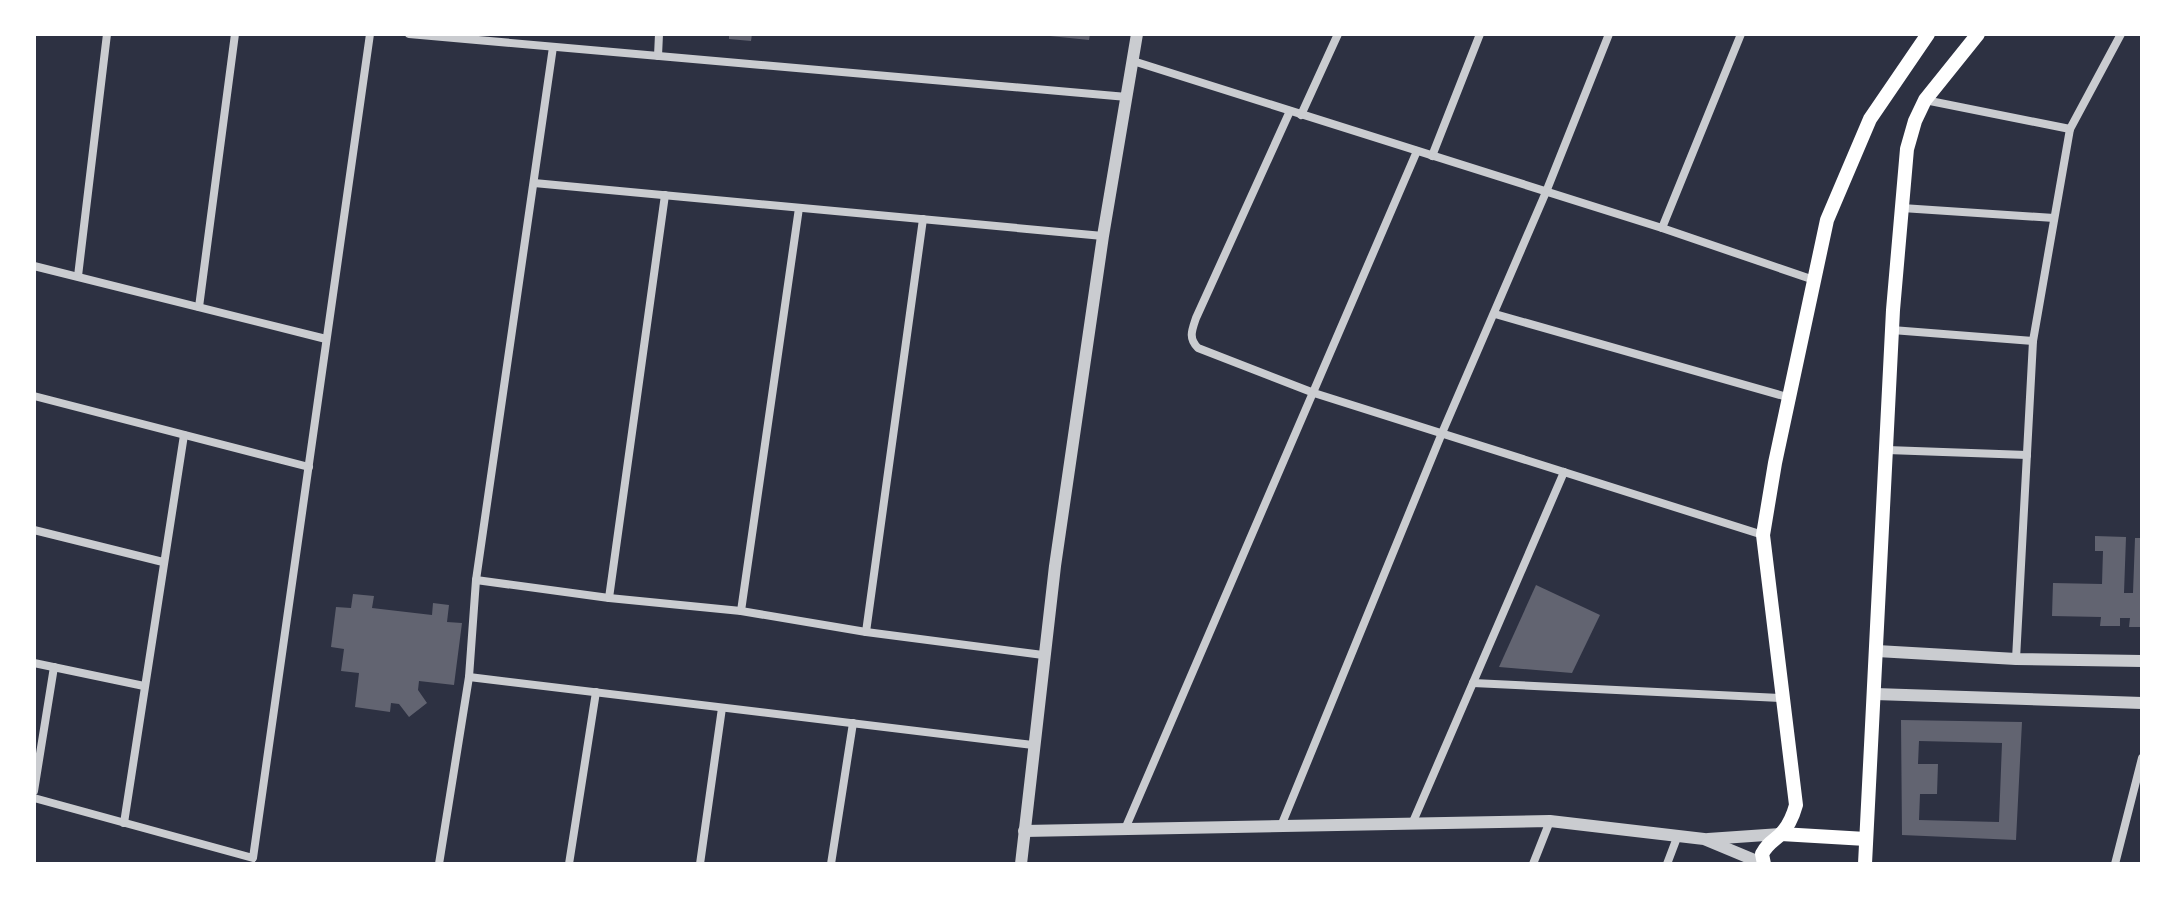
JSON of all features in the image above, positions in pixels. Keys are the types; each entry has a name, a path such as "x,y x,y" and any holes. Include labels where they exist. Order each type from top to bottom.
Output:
{"main road":[{"path":"1764,864 1762,854 1766,844 1781,834 1791,822 1796,805 1763,535 1787,397 1827,220 1870,119 1928,34"},
{"path":"1861,861 1866,839 1892,330 1907,149 1925,100 1978,34"},
{"path":"1781,834 1866,839"}],"street":[{"path":"78,276 107,34"},
{"path":"199,307 235,34"},
{"path":"34,798 253,858 370,34"},
{"path":"409,34 1127,97"},
{"path":"658,56 659,34"},
{"path":"1021,864 1043,655 1103,236 1137,34"},
{"path":"1301,115 1338,34"},
{"path":"1432,156 1480,34"},
{"path":"1281,826 1609,34"},
{"path":"1662,228 1741,34"},
{"path":"2016,659 2033,341 2070,129 2121,34"},
{"path":"439,864 469,677 476,580 553,47"},
{"path":"1133,61 1662,228 1814,280"},
{"path":"1925,100 2070,129"},
{"path":"1290,111 1191,334 1192,342 1198,348 1314,393 1763,535"},
{"path":"1125,829 1417,151"},
{"path":"534,183 1103,236"},
{"path":"609,598 665,195"},
{"path":"741,611 799,208"},
{"path":"1902,208 2054,218"},
{"path":"866,632 923,219"},
{"path":"34,266 326,339"},
{"path":"1495,314 1787,397"},
{"path":"1892,330 2033,341"},
{"path":"34,396 309,467"},
{"path":"124,823 184,435"},
{"path":"1887,450 2027,455"},
{"path":"1412,824 1564,472"},
{"path":"34,530 163,562"},
{"path":"476,580 609,598 741,611 866,632 1043,655"},
{"path":"1877,651 2016,659 2142,661"},
{"path":"34,663 144,686"},
{"path":"34,791 54,667"},
{"path":"469,677 1033,745"},
{"path":"1473,683 1782,698"},
{"path":"569,864 596,692"},
{"path":"1875,694 2142,703"},
{"path":"700,864 722,708"},
{"path":"831,864 853,723"},
{"path":"2115,864 2142,758"},
{"path":"1024,831 1550,821 1704,839 1781,834"},
{"path":"1533,864 1550,821"},
{"path":"1667,864 1678,835"},
{"path":"1704,839 1764,864"}],"building":[{"path":"729,34 752,34 751,41 729,39"},
{"path":"1050,34 1090,34 1089,40"},
{"path":"2095,536 2126,537 2124,593 2133,593 2135,538 2142,538 2142,627 2129,627 2130,618 2120,618 2120,626 2100,626 2101,617 2052,616 2053,583 2102,584 2103,551 2095,551"},
{"path":"1536,585 1600,615 1572,673 1499,667"},
{"path":"353,594 374,596 372,608 432,615 433,603 449,605 447,622 462,623 454,685 419,681 418,690 427,703 409,717 399,704 391,703 390,712 355,707 359,673 341,671 344,649 331,647 336,607 351,608"},
{"path":"1901,720 2022,722 2016,840 1902,835","holes":["1919,741 2002,743 1999,822 1919,820 1920,794 1937,794 1938,764 1918,764"]}]}
